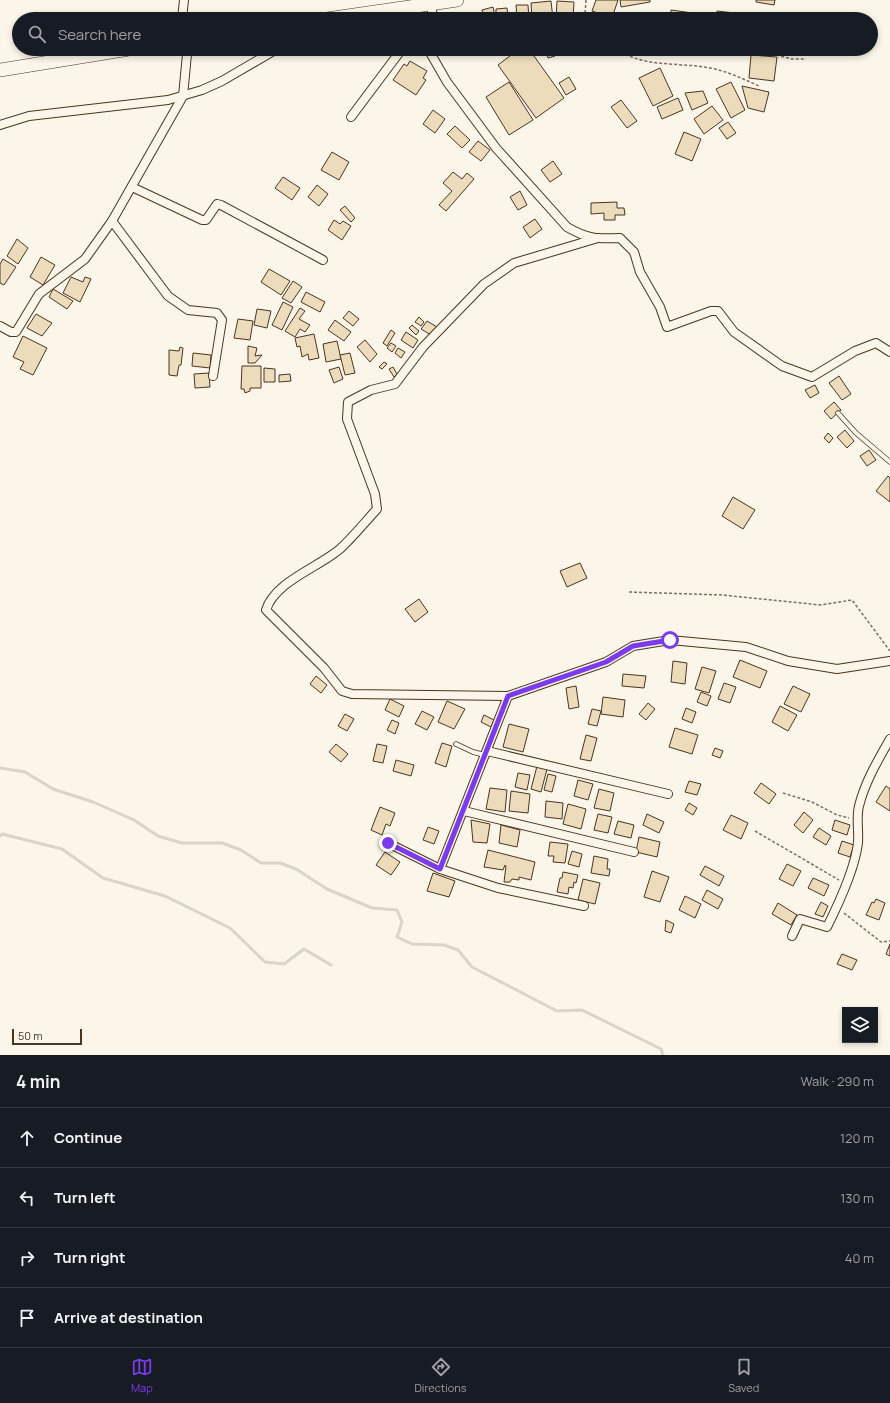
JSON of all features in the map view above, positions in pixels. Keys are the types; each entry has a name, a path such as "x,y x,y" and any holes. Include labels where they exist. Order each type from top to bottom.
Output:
{"main road":[{"path":"370,12 425,3 457,0"},
{"path":"0,70 86,56"}],"street":[{"path":"183,12 184,0"},
{"path":"0,326 11,332 16,332 39,294 85,259 112,221 183,96 187,56"},
{"path":"0,125 29,116 168,100 183,96 222,81 265,56"},
{"path":"351,117 397,56"},
{"path":"432,56 447,82 496,148 567,227 581,236 620,238 634,252 640,272 660,306 667,327 711,311 718,311 734,332 782,366 812,377 855,351 876,342 890,352"},
{"path":"132,187 202,220 206,220 208,218 217,204 221,205 323,260"},
{"path":"112,221 168,296 188,310 217,313 220,315 222,320 213,376"},
{"path":"598,238 514,263 484,284 423,346 395,384 371,390 348,402 347,419 375,494 377,509 340,549 307,569 269,599 266,610 324,668 342,691 352,694 508,696 606,662 633,646 670,640 746,647 788,661 836,669 890,661"},
{"path":"440,869 508,696"},
{"path":"792,936 800,919 827,927 837,907 846,884 858,844 859,807 874,766 890,739"},
{"path":"486,753 668,794"},
{"path":"464,810 634,852"},
{"path":"388,843 440,869 498,888 584,906"}],"lane":[{"path":"838,413 856,433 890,462"},
{"path":"456,744 473,752 486,753"}],"path":[{"path":"585,12 586,0"},
{"path":"627,56 666,64 726,71 759,86"},
{"path":"780,56 792,59 806,59"},
{"path":"629,592 723,595 820,605 852,600 890,651"},
{"path":"783,793 812,802 837,815 858,821"},
{"path":"755,831 846,884"},
{"path":"837,907 881,942 890,941"}],"building":[{"path":"596,0 618,0 614,12 592,11"},
{"path":"620,0 650,0 650,2 621,7"},
{"path":"756,0 775,0 774,5 756,2"},
{"path":"551,1 552,12 532,12 531,3"},
{"path":"557,1 574,2 573,12 556,12"},
{"path":"516,5 528,5 528,12 516,12"},
{"path":"493,7 494,12 482,12 482,10"},
{"path":"507,8 508,12 496,12 496,9"},
{"path":"671,10 686,12 671,12"},
{"path":"510,56 534,56 564,98 536,118 498,65"},
{"path":"751,56 777,57 774,81 749,78"},
{"path":"410,61 427,71 423,78 426,80 416,95 393,80 404,64 407,66"},
{"path":"660,68 673,96 653,106 639,78"},
{"path":"569,77 576,89 566,95 559,83"},
{"path":"509,82 533,120 509,135 486,97"},
{"path":"731,82 745,110 731,118 716,89"},
{"path":"742,86 769,92 764,112 748,108"},
{"path":"703,91 708,103 692,110 685,93"},
{"path":"678,98 683,110 662,119 657,107"},
{"path":"621,100 637,121 627,128 611,107"},
{"path":"712,106 723,120 704,134 694,119"},
{"path":"433,110 445,119 435,133 423,124"},
{"path":"728,122 736,133 727,139 719,128"},
{"path":"455,126 470,140 462,148 447,134"},
{"path":"684,132 701,139 692,161 675,154"},
{"path":"478,141 490,150 481,161 469,152"},
{"path":"332,152 349,162 339,180 321,170"},
{"path":"553,161 562,174 550,182 541,170"},
{"path":"453,172 462,179 467,173 474,179 446,211 439,205 452,191 443,183"},
{"path":"283,177 300,188 292,200 275,188"},
{"path":"317,185 328,194 319,206 308,197"},
{"path":"520,191 527,205 518,210 510,197"},
{"path":"617,202 617,208 624,208 625,215 615,215 615,220 604,220 604,213 591,214 591,203"},
{"path":"345,206 355,218 351,222 340,210"},
{"path":"535,219 542,229 530,238 523,227"},
{"path":"334,220 340,224 343,221 351,226 342,240 328,230"},
{"path":"17,239 28,248 18,264 7,256"},
{"path":"41,257 55,265 43,285 30,277"},
{"path":"3,259 16,267 4,285 0,283 0,264"},
{"path":"269,269 290,281 281,295 261,282"},
{"path":"71,277 83,282 85,277 91,279 80,302 63,293"},
{"path":"293,281 302,287 291,303 282,298"},
{"path":"53,289 73,301 67,309 49,297"},
{"path":"306,292 325,302 320,312 301,302"},
{"path":"283,302 293,307 282,330 272,325"},
{"path":"300,308 305,311 299,319 310,325 305,332 300,329 295,337 285,331"},
{"path":"257,309 271,311 267,328 254,325"},
{"path":"349,311 359,319 353,326 343,318"},
{"path":"36,314 52,323 42,336 27,328"},
{"path":"419,317 424,322 421,326 415,322"},
{"path":"238,319 253,321 250,340 234,338"},
{"path":"335,320 351,332 344,341 328,330"},
{"path":"427,321 437,327 431,335 421,329"},
{"path":"412,325 419,331 416,335 409,328"},
{"path":"391,330 395,333 387,346 383,343"},
{"path":"406,332 418,340 413,348 401,340"},
{"path":"314,334 319,358 309,360 308,354 302,357 300,346 297,347 295,338"},
{"path":"23,336 47,348 33,375 20,369 24,362 13,357"},
{"path":"365,340 377,354 370,362 357,347"},
{"path":"337,341 341,359 326,362 323,344"},
{"path":"391,343 396,346 392,352 387,348"},
{"path":"248,346 257,348 255,356 262,355 255,363 248,363"},
{"path":"180,347 183,348 181,365 179,365 177,376 169,375 169,350 179,351"},
{"path":"398,348 405,352 401,358 395,353"},
{"path":"193,353 211,355 210,368 192,366"},
{"path":"350,353 355,373 345,375 340,355"},
{"path":"384,362 387,364 382,369 379,367"},
{"path":"242,366 261,366 261,388 250,388 250,391 245,393 244,389 241,389"},
{"path":"339,367 343,379 334,383 329,370"},
{"path":"393,367 397,374 394,377 389,369"},
{"path":"264,368 275,369 275,382 264,382"},
{"path":"209,373 210,387 195,388 194,374"},
{"path":"290,374 291,381 279,382 279,375"},
{"path":"839,376 851,394 842,400 829,383"},
{"path":"815,385 819,393 810,398 805,390"},
{"path":"834,402 841,410 831,419 824,411"},
{"path":"845,430 854,441 847,448 837,437"},
{"path":"828,433 833,438 829,443 824,438"},
{"path":"869,450 876,460 867,466 860,456"},
{"path":"888,476 890,478 890,502 876,491"},
{"path":"733,497 755,510 743,529 722,516"},
{"path":"580,563 587,578 567,587 560,571"},
{"path":"419,599 428,612 415,622 405,609"},
{"path":"740,660 767,671 760,688 733,677"},
{"path":"673,661 687,663 685,684 671,682"},
{"path":"702,667 716,671 709,693 695,689"},
{"path":"623,674 646,676 644,688 622,686"},
{"path":"316,676 327,685 321,693 310,684"},
{"path":"724,683 736,687 730,703 718,699"},
{"path":"576,686 579,707 569,709 566,688"},
{"path":"793,686 810,694 801,712 784,704"},
{"path":"701,692 711,696 707,706 697,702"},
{"path":"603,697 625,700 623,717 601,714"},
{"path":"390,699 404,706 399,717 385,710"},
{"path":"447,701 465,709 454,729 438,722"},
{"path":"648,703 655,709 646,720 639,714"},
{"path":"780,706 797,715 788,731 772,722"},
{"path":"686,708 696,712 692,723 682,719"},
{"path":"592,709 601,711 597,726 588,724"},
{"path":"422,711 434,717 427,730 415,724"},
{"path":"345,714 354,719 347,731 338,726"},
{"path":"484,715 494,720 491,727 481,722"},
{"path":"392,720 399,723 395,734 387,730"},
{"path":"509,724 529,729 523,752 503,747"},
{"path":"675,728 698,735 692,754 669,747"},
{"path":"586,735 597,738 591,761 580,759"},
{"path":"442,743 452,746 446,767 435,763"},
{"path":"336,744 348,754 341,762 329,752"},
{"path":"377,744 387,746 383,763 373,761"},
{"path":"715,748 723,751 720,758 712,755"},
{"path":"396,760 414,765 411,776 393,771"},
{"path":"537,766 547,769 541,792 531,789"},
{"path":"518,773 530,775 527,790 515,787"},
{"path":"548,774 556,776 552,792 544,790"},
{"path":"578,780 593,784 588,800 574,796"},
{"path":"689,781 701,784 697,795 685,792"},
{"path":"761,783 776,794 769,804 754,793"},
{"path":"886,786 890,789 890,811 876,802"},
{"path":"490,788 507,790 505,812 486,809"},
{"path":"599,789 614,793 610,811 594,808"},
{"path":"511,791 530,794 528,813 509,811"},
{"path":"546,801 563,803 562,819 545,817"},
{"path":"689,803 697,808 693,815 685,810"},
{"path":"568,804 586,809 581,829 563,824"},
{"path":"380,807 395,813 390,826 386,824 382,835 371,830"},
{"path":"804,812 813,820 803,833 794,825"},
{"path":"598,814 612,817 608,833 594,830"},
{"path":"647,814 664,822 659,833 643,825"},
{"path":"731,815 748,823 741,839 723,830"},
{"path":"471,820 490,824 487,843 473,842"},
{"path":"835,820 850,825 847,835 832,830"},
{"path":"618,821 634,825 631,838 614,834"},
{"path":"501,825 520,830 517,847 499,843"},
{"path":"428,827 439,831 434,844 423,840"},
{"path":"819,828 831,836 826,845 813,837"},
{"path":"639,837 660,842 657,857 636,852"},
{"path":"842,841 854,845 850,857 838,853"},
{"path":"550,842 568,844 565,863 553,862 554,856 548,856"},
{"path":"488,850 535,862 531,880 519,877 519,880 512,879 510,882 504,882 505,865 503,870 484,867"},
{"path":"572,851 582,854 579,867 568,864"},
{"path":"385,852 400,862 391,875 376,865"},
{"path":"594,856 608,859 607,869 610,869 609,876 591,873"},
{"path":"787,864 801,871 793,886 779,879"},
{"path":"705,866 724,876 719,886 700,875"},
{"path":"652,871 669,877 660,902 644,897"},
{"path":"563,872 578,875 576,883 574,882 573,888 569,887 568,894 557,892"},
{"path":"433,873 455,881 449,897 427,891"},
{"path":"813,878 829,885 824,896 808,888"},
{"path":"583,879 600,883 595,904 578,900"},
{"path":"707,890 723,899 718,909 702,900"},
{"path":"685,896 701,904 695,918 679,910"},
{"path":"876,899 885,903 879,920 866,915 872,902 874,903"},
{"path":"821,902 828,906 823,917 815,914"},
{"path":"778,903 797,915 791,925 772,914"},
{"path":"666,920 674,924 671,933 665,931"},
{"path":"890,944 890,956 886,954"},
{"path":"842,954 857,960 852,970 837,964"}],"waterway":[{"path":"0,768 25,772 53,789 93,802 134,820 158,836 182,843 222,843 241,850 261,863 280,863 296,869 327,889 372,908 397,910 402,922 397,937 412,944 444,945 458,950 472,967 557,1011 582,1010 661,1049 663,1055"},
{"path":"0,836 2,834 62,849 103,878 165,896 230,928 265,962 284,964 304,949 331,965"}],"route":[{"path":"388,843 440,869 508,696 606,662 633,646 670,640"}]}
